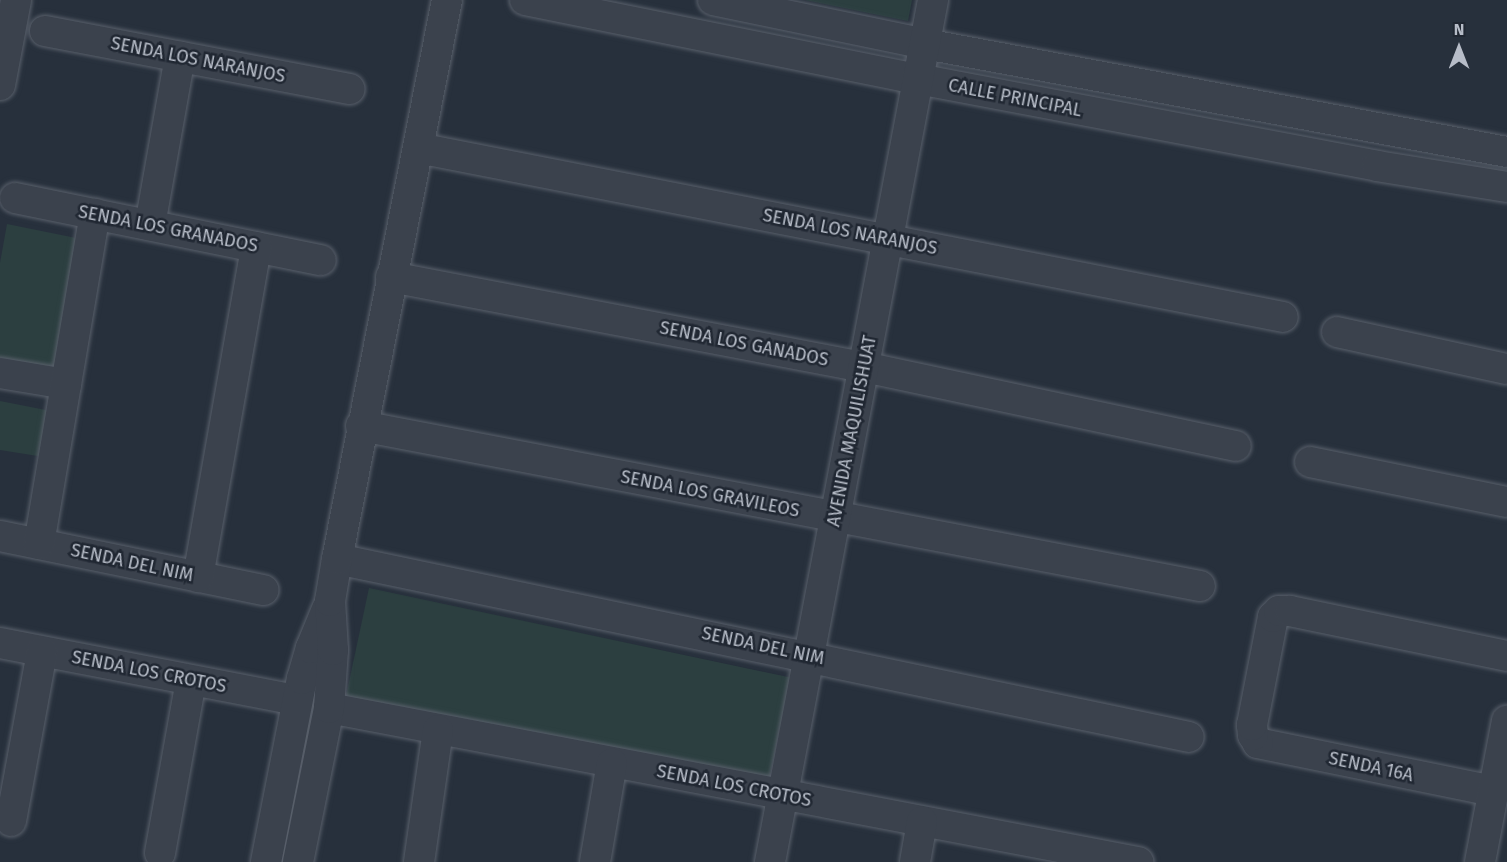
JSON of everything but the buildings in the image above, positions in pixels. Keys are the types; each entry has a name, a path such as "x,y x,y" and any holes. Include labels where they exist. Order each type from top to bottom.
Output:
{"street":[{"path":"0,85 16,0"},
{"path":"298,862 329,708 333,650 330,601 337,559 447,0"},
{"name":"CALLE PRINCIPAL","path":"525,0 918,79 1383,167 1507,187"},
{"name":"CALLE PRINCIPAL","path":"713,0 925,44 1507,152"},
{"name":"AVENIDA MAQUILISHUAT","path":"770,862 933,0"},
{"name":"SENDA LOS NARANJOS","path":"45,31 350,89"},
{"path":"150,225 180,57"},
{"path":"1383,167 1390,132"},
{"name":"SENDA LOS NARANJOS","path":"418,148 1282,317"},
{"name":"SENDA LOS GRANADOS","path":"15,198 321,260"},
{"path":"39,544 95,214"},
{"path":"198,577 256,247"},
{"name":"SENDA LOS GANADOS","path":"391,277 864,367 1236,446"},
{"path":"1336,332 1507,369"},
{"path":"0,373 66,384"},
{"name":"SENDA LOS GRAVILEOS","path":"362,426 1200,586"},
{"path":"1310,462 1507,502"},
{"name":"SENDA DEL NIM","path":"0,536 264,590"},
{"name":"SENDA DEL NIM","path":"337,559 809,655 1189,737"},
{"path":"266,862 297,700 310,648 330,601"},
{"name":"SENDA 16A","path":"1493,791 1258,742 1253,735 1252,725 1273,617 1279,611 1290,611 1507,656"},
{"name":"SENDA LOS CROTOS","path":"0,643 297,700"},
{"path":"11,821 42,652"},
{"path":"160,854 191,681"},
{"name":"SENDA LOS CROTOS","path":"329,708 922,822 1075,856 1138,862"},
{"path":"1480,862 1493,791 1503,759 1507,721"},
{"path":"419,862 438,729"},
{"path":"595,862 612,763"},
{"path":"915,862 922,822"}],"shaded area":[{"path":"805,0 912,0 908,21"},
{"path":"7,224 86,240 59,373 0,360 0,263"},
{"path":"0,401 51,411 44,457 0,450"},
{"path":"369,588 791,678 767,790 345,700"}]}
